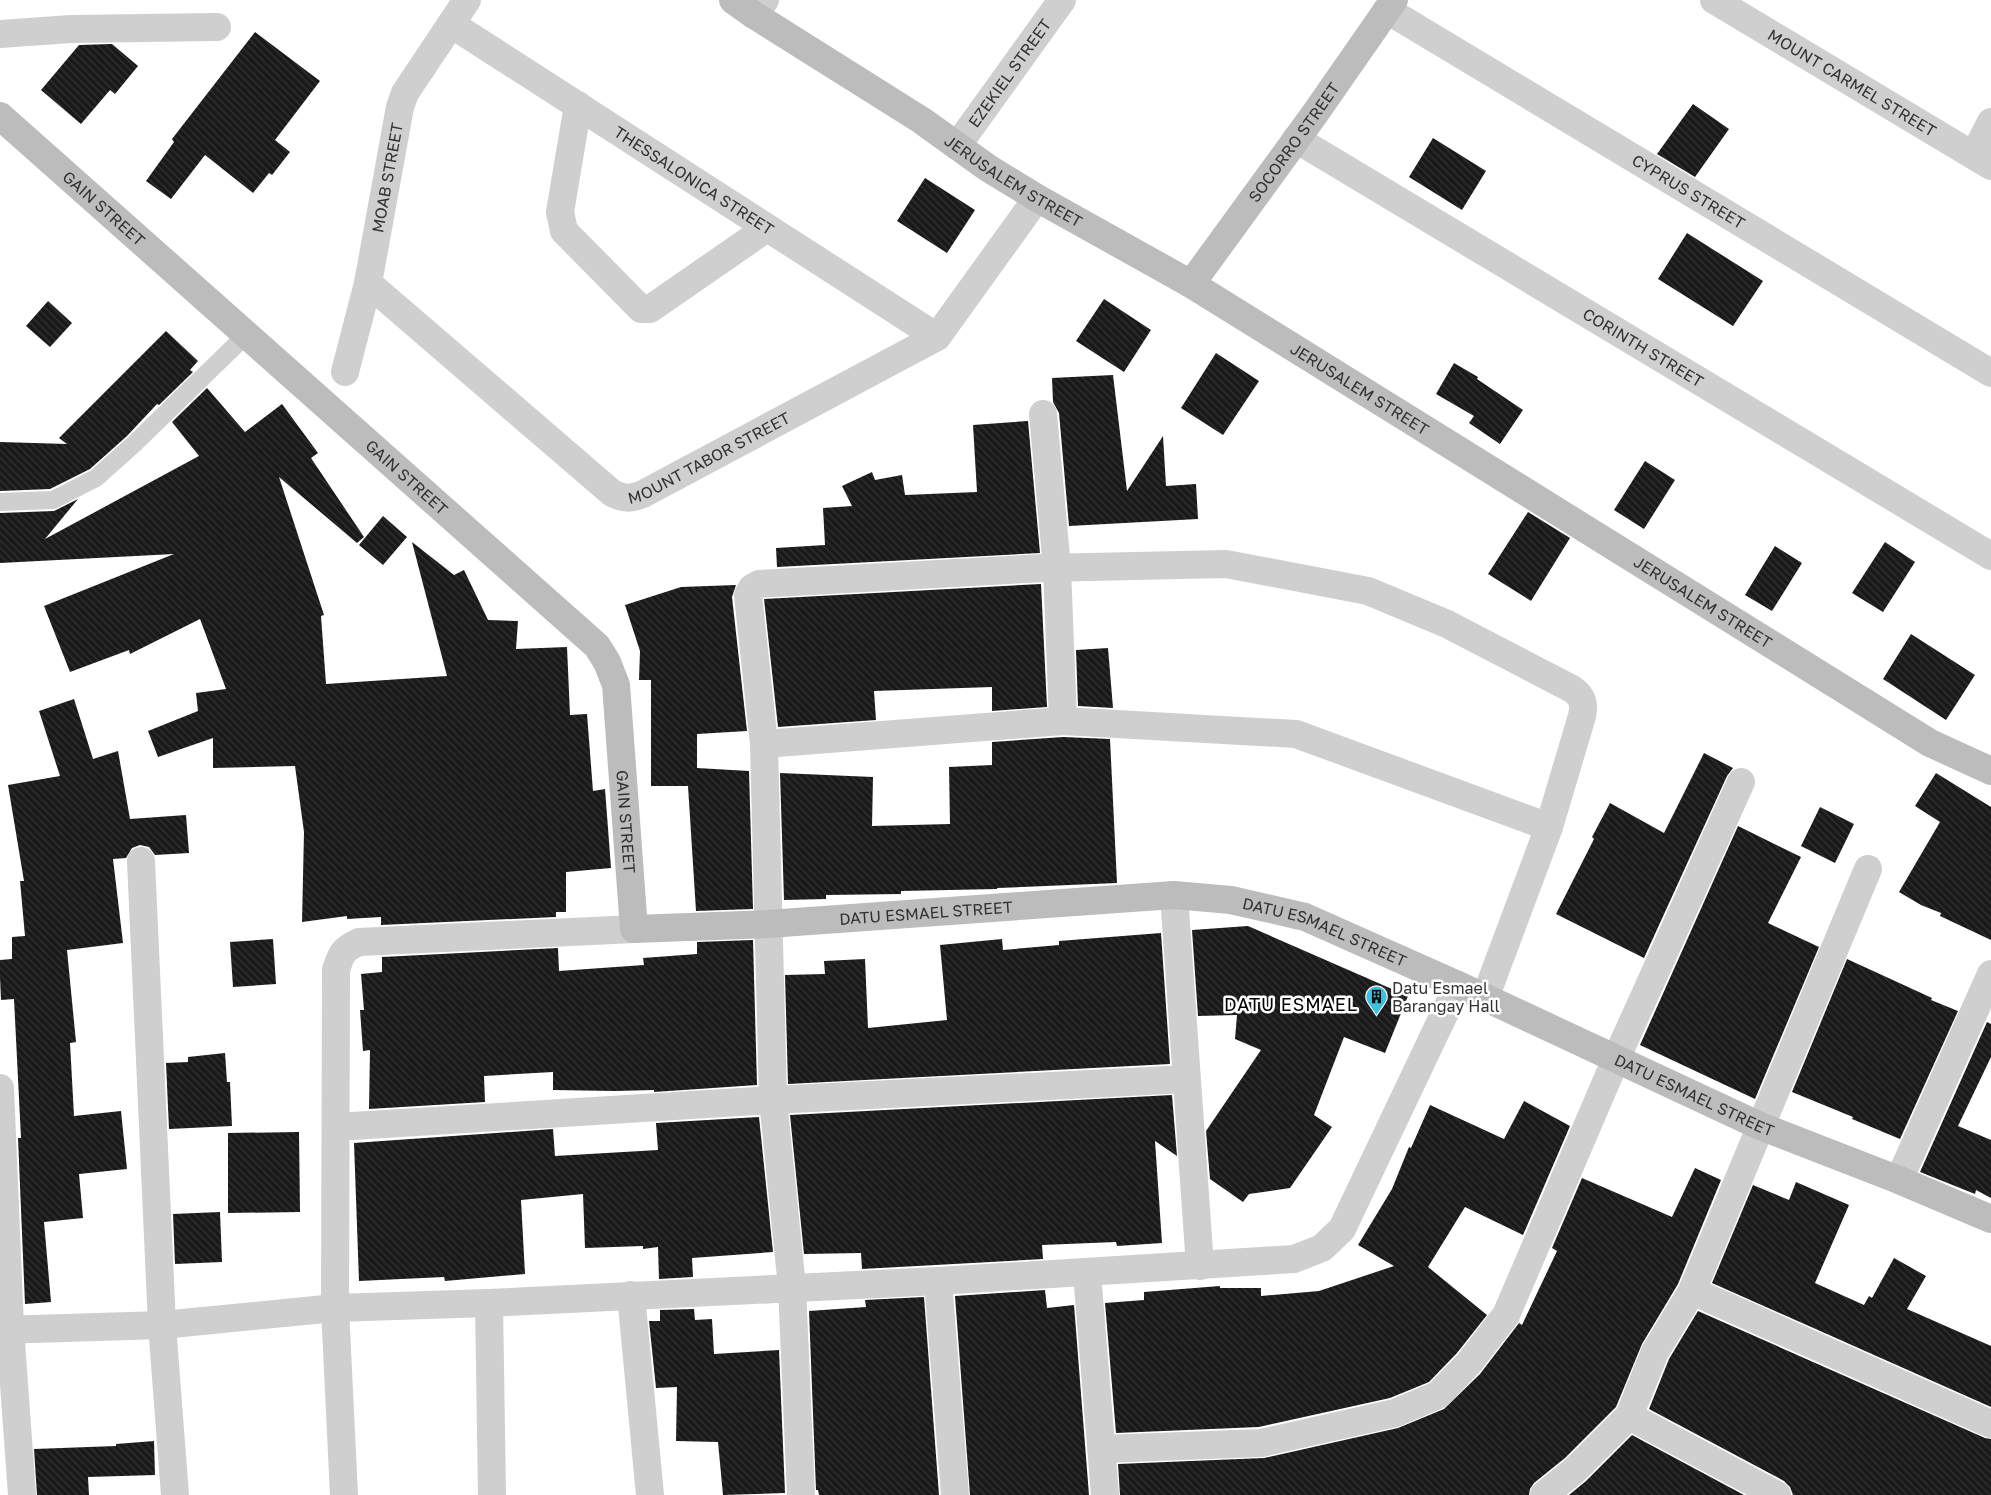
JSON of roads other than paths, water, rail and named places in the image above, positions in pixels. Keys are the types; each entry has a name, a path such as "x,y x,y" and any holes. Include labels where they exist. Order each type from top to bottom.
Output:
{"street":[{"name":"MOAB STREET","path":"344,372 368,283 400,107 405,92 467,0"},
{"name":"EZEKIEL STREET","path":"957,146 1062,0"},
{"name":"MOUNT CARMEL STREET","path":"1714,0 1982,160"},
{"name":"JERUSALEM STREET","path":"751,5 921,120 988,168 1037,198 1191,284 1930,743 1991,771"},
{"name":"SOCORRO STREET","path":"1191,284 1391,5"},
{"name":"CYPRUS STREET","path":"1391,5 1991,373"},
{"name":"THESSALONICA STREET","path":"451,24 937,337"},
{"path":"0,34 71,29 217,27"},
{"path":"578,106 560,212 561,223 564,230 641,309 650,309 767,228"},
{"name":"GAIN STREET","path":"0,116 597,646 607,662 616,686 634,929"},
{"path":"1982,160 1991,122"},
{"name":"CORINTH STREET","path":"1296,139 1991,556"},
{"name":"MOUNT TABOR STREET","path":"368,283 612,493 620,498 630,499 937,337 1037,198"},
{"path":"1043,414 1057,568 1063,720"},
{"path":"801,1495 792,1287 772,1100 764,744 748,595 752,588 759,584 1057,568 1226,564 1368,591 1448,624 1572,689 1580,694 1583,711 1550,828 1485,998"},
{"path":"764,744 1063,720 1296,734 1550,828"},
{"path":"1102,1449 1261,1443 1395,1414 1438,1395 1469,1363 1506,1315 1616,1059 1741,782"},
{"path":"141,861 162,1325 175,1495"},
{"path":"1544,1495 1575,1470 1629,1416 1655,1352 1692,1291 1868,869"},
{"path":"1174,895 1200,1266"},
{"name":"DATU ESMAEL STREET","path":"634,929 768,924 1174,895 1231,900 1305,917 1458,985 1760,1126 1899,1180 1991,1220"},
{"path":"344,1495 335,1308 336,970 341,955 347,947 358,942 634,929"},
{"path":"1899,1180 1991,974"},
{"path":"5,1329 162,1325 335,1308 489,1303 938,1281 1294,1259 1322,1248 1342,1229 1458,985"},
{"path":"336,1127 772,1100 1186,1079"},
{"path":"0,1088 5,1329 22,1495"},
{"path":"1087,1273 1105,1495"},
{"path":"938,1281 955,1495"},
{"path":"1692,1291 1991,1424"},
{"path":"631,1295 650,1495"},
{"path":"489,1303 492,1495"},
{"path":"1629,1416 1776,1495"}],"lane":[{"path":"0,502 53,500 96,478 134,444 247,334"}],"place":[{"name":"Datu Esmael Barangay Hall","path":"1376,1016"}],"district":[{"name":"DATU ESMAEL","path":"1291,1005"}]}
